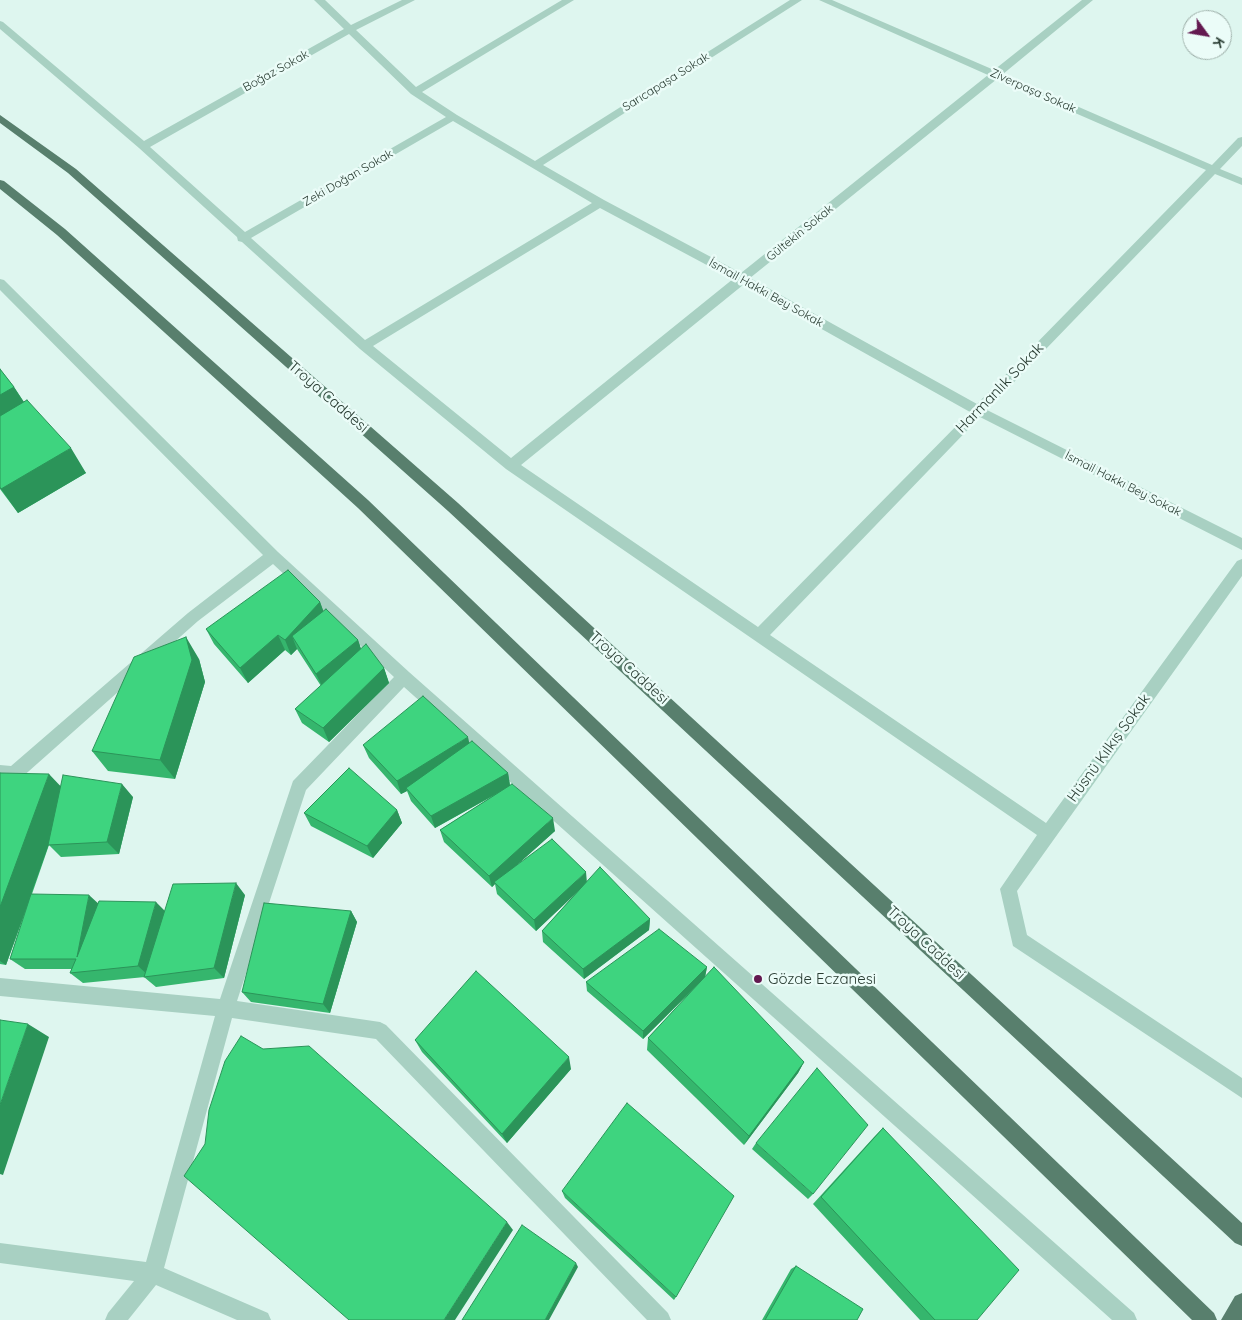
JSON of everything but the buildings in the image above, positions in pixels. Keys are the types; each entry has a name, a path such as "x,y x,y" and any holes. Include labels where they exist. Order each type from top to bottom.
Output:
{"main road":[{"name":"Troya Caddesi","path":"0,118 72,171 453,507 1242,1236"},
{"path":"0,184 61,232 363,504 1206,1320"},
{"path":"1231,1320 1242,1303"}],"street":[{"name":"İsmail Hakkı Bey Sokak","path":"319,0 415,92 453,117 600,203 742,279 979,411 1242,544"},
{"name":"Boğaz Sokak","path":"143,146 349,30 410,0"},
{"path":"415,92 569,0"},
{"name":"Sarıcapaşa Sokak","path":"536,165 797,0"},
{"name":"Ziverpaşa Sokak","path":"824,0 1242,182"},
{"name":"Gültekin Sokak","path":"511,465 1088,0"},
{"path":"0,24 143,146 242,238 364,346 511,465 1047,833"},
{"name":"Zeki Doğan Sokak","path":"242,238 453,117"},
{"name":"Harmanlık Sokak","path":"759,636 1242,140"},
{"path":"364,346 600,203"},
{"path":"0,283 273,556 404,677 1127,1320"},
{"path":"0,772 14,774 193,617 273,556"},
{"name":"Hüsnü Kılkış Sokak","path":"1242,565 1008,889 1020,940 1242,1089"},
{"path":"115,1320 153,1273 226,1008 298,786 404,677"},
{"path":"0,986 226,1008 380,1031 661,1320"},
{"path":"0,1253 153,1273 261,1320"}],"place":[{"name":"Gözde Eczanesi","path":"758,979"}]}
